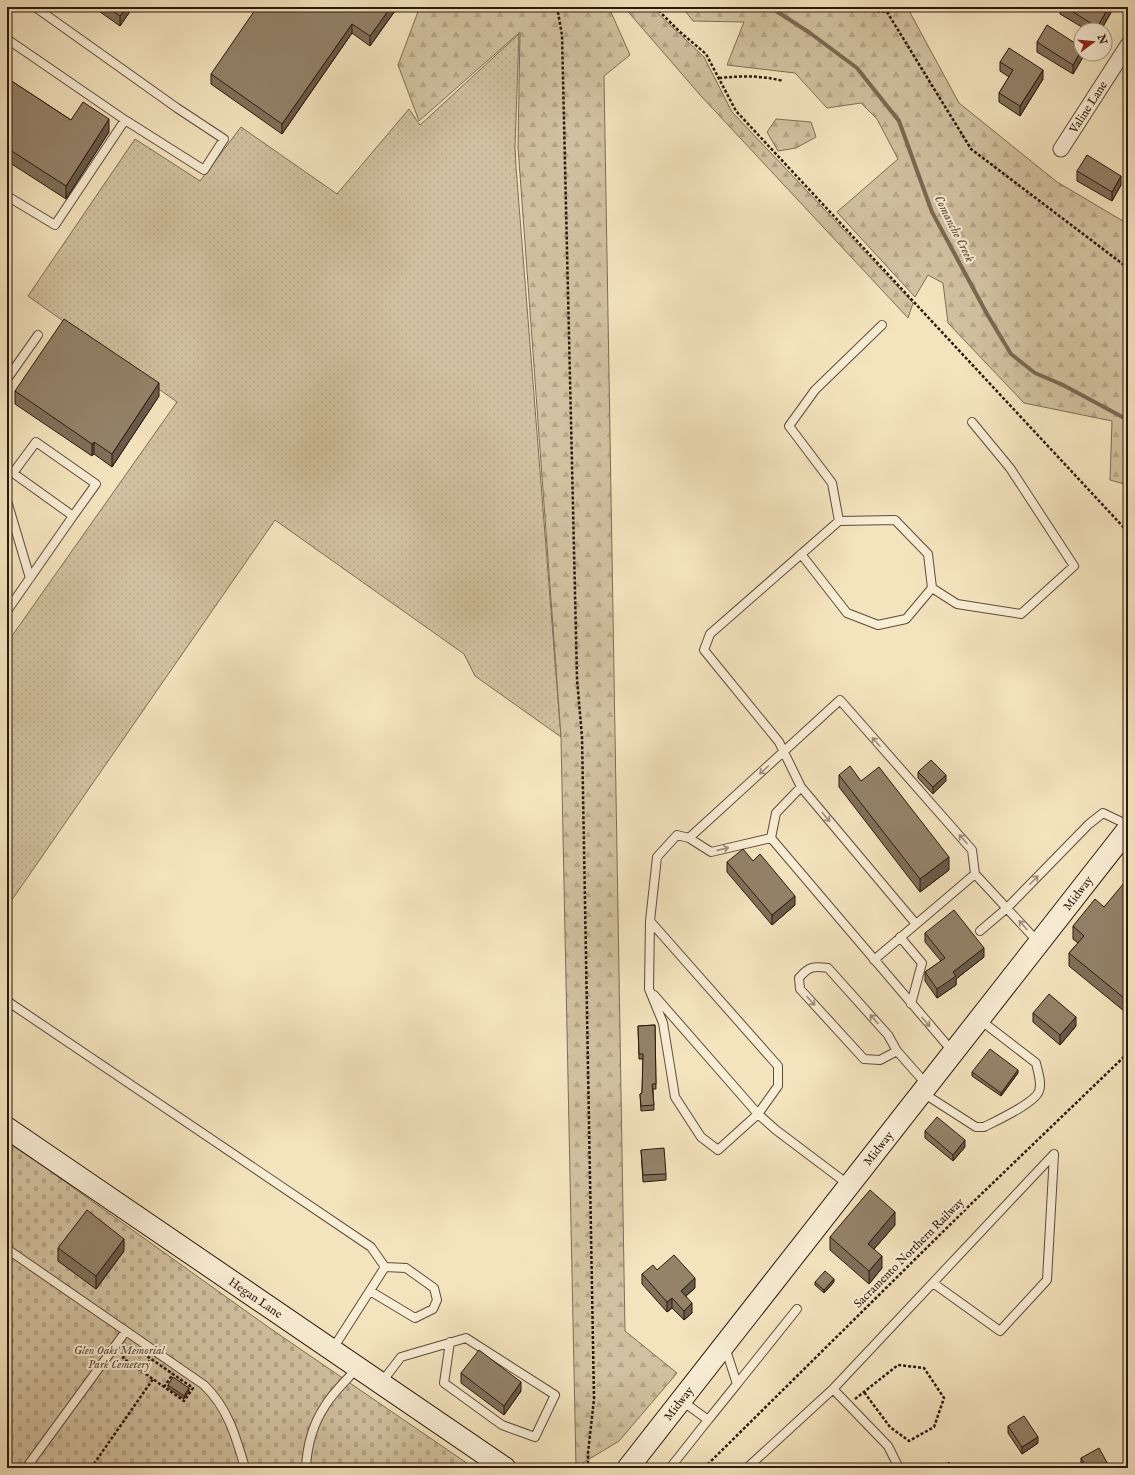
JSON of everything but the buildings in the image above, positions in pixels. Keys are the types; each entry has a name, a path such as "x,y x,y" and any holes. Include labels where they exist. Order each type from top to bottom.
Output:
{"main road":[{"name":"Midway","path":"628,1468 1128,829"},
{"name":"Hegan Lane","path":"7,1128 505,1468"}],"street":[{"name":"Valine Lane","path":"1061,149 1128,45"}],"lane":[{"path":"7,39 125,120 204,170 224,139 176,108 35,7"},
{"path":"7,196 55,225 125,120"},
{"path":"839,521 832,483 790,426 815,390 882,325"},
{"path":"7,379 38,335"},
{"path":"932,588 957,604 1022,614 1074,566 1010,468 972,422"},
{"path":"7,611 96,484 36,442 10,474 73,516"},
{"path":"7,501 30,578"},
{"path":"801,554 848,613 878,625 906,619 932,588 928,554 895,520 839,521 801,554 710,634 704,650 779,742 801,787 916,924"},
{"path":"688,838 840,700 972,850 975,874 1039,943"},
{"path":"771,838 776,813 801,787"},
{"path":"980,931 1007,908 1089,824 1104,813 1128,825"},
{"path":"650,921 778,1066 778,1086 758,1114 718,1150 701,1137 675,1097 663,1023 649,990 650,921 657,857 678,835 688,838 711,852 771,838"},
{"path":"771,838 953,1052"},
{"path":"874,960 975,874"},
{"path":"900,937 922,963 911,1004"},
{"path":"897,1051 880,1060 864,1059 800,989 799,978 806,970 816,966 828,968 888,1034 897,1051 925,1089 976,1127 984,1127 1033,1100 1038,1092 1040,1080 1036,1063 979,1019"},
{"path":"649,990 758,1114 776,1130 849,1185"},
{"path":"7,1001 371,1247 386,1267"},
{"path":"746,1468 833,1389 1054,1154 1047,1280 1000,1331 933,1284"},
{"path":"7,1249 204,1385 212,1393 228,1417 236,1437 244,1468"},
{"path":"332,1351 386,1267"},
{"path":"370,1291 415,1318 433,1309 437,1300 434,1288 406,1268 386,1267"},
{"path":"670,1468 798,1309"},
{"path":"26,1468 126,1331"},
{"path":"380,1384 401,1357 450,1342 466,1338 555,1395 535,1437 502,1425 444,1383 450,1342"},
{"path":"724,1344 737,1384"},
{"path":"306,1468 306,1454 313,1431 324,1406 357,1368"},
{"path":"833,1389 888,1446 899,1468"},
{"path":"681,1400 708,1420"}],"path":[{"path":"557,7 562,35 578,679 582,745 594,1399 588,1453 588,1468"},
{"path":"655,7 679,31 706,54 736,111 1128,532"},
{"path":"828,7 887,12 905,7"},
{"path":"887,12 971,149 1128,268"},
{"path":"718,78 742,76 767,77 783,81"},
{"name":"Sacramento Northern Railway","path":"704,1468 976,1199 1128,1053"},
{"path":"132,1345 151,1358 193,1388 184,1401 122,1358 132,1345"},
{"path":"142,1371 151,1358"},
{"path":"848,1404 898,1366 924,1368 944,1398 934,1427 909,1441 890,1427 864,1392"},
{"path":"164,1387 173,1374"},
{"path":"91,1468 153,1379"}],"green space":[{"path":"423,7 610,7 630,55 604,76 625,1331 677,1373 619,1441 576,1467 561,737 518,147 520,32 419,121 398,65 419,9"},
{"path":"624,7 651,7 704,57 732,112 913,303 908,318 701,96"},
{"path":"682,7 857,7 879,10 893,7 907,7 959,103 1057,182 1128,224 1128,485 1110,480 1112,421 1024,403 948,323 943,283 928,275 915,297 837,212 898,159 877,119 861,103 827,108 795,73 727,65 744,22 693,21"},
{"path":"519,34 515,147 516,167 561,737 475,676 464,654 275,520 7,907 7,643 177,402 28,296 135,139 200,181 241,127 337,194 409,109 420,125"},
{"path":"776,119 811,122 816,137 796,148 778,151 767,132"},
{"name":"Glen Oaks Memorial Park Cemetery","path":"7,1142 43,1166 271,1329 474,1468 7,1468"}],"waterway":[{"name":"Comanche Creek","path":"770,7 810,33 857,68 899,121 932,212 987,314 1011,354 1035,373 1063,385 1128,420"}]}
